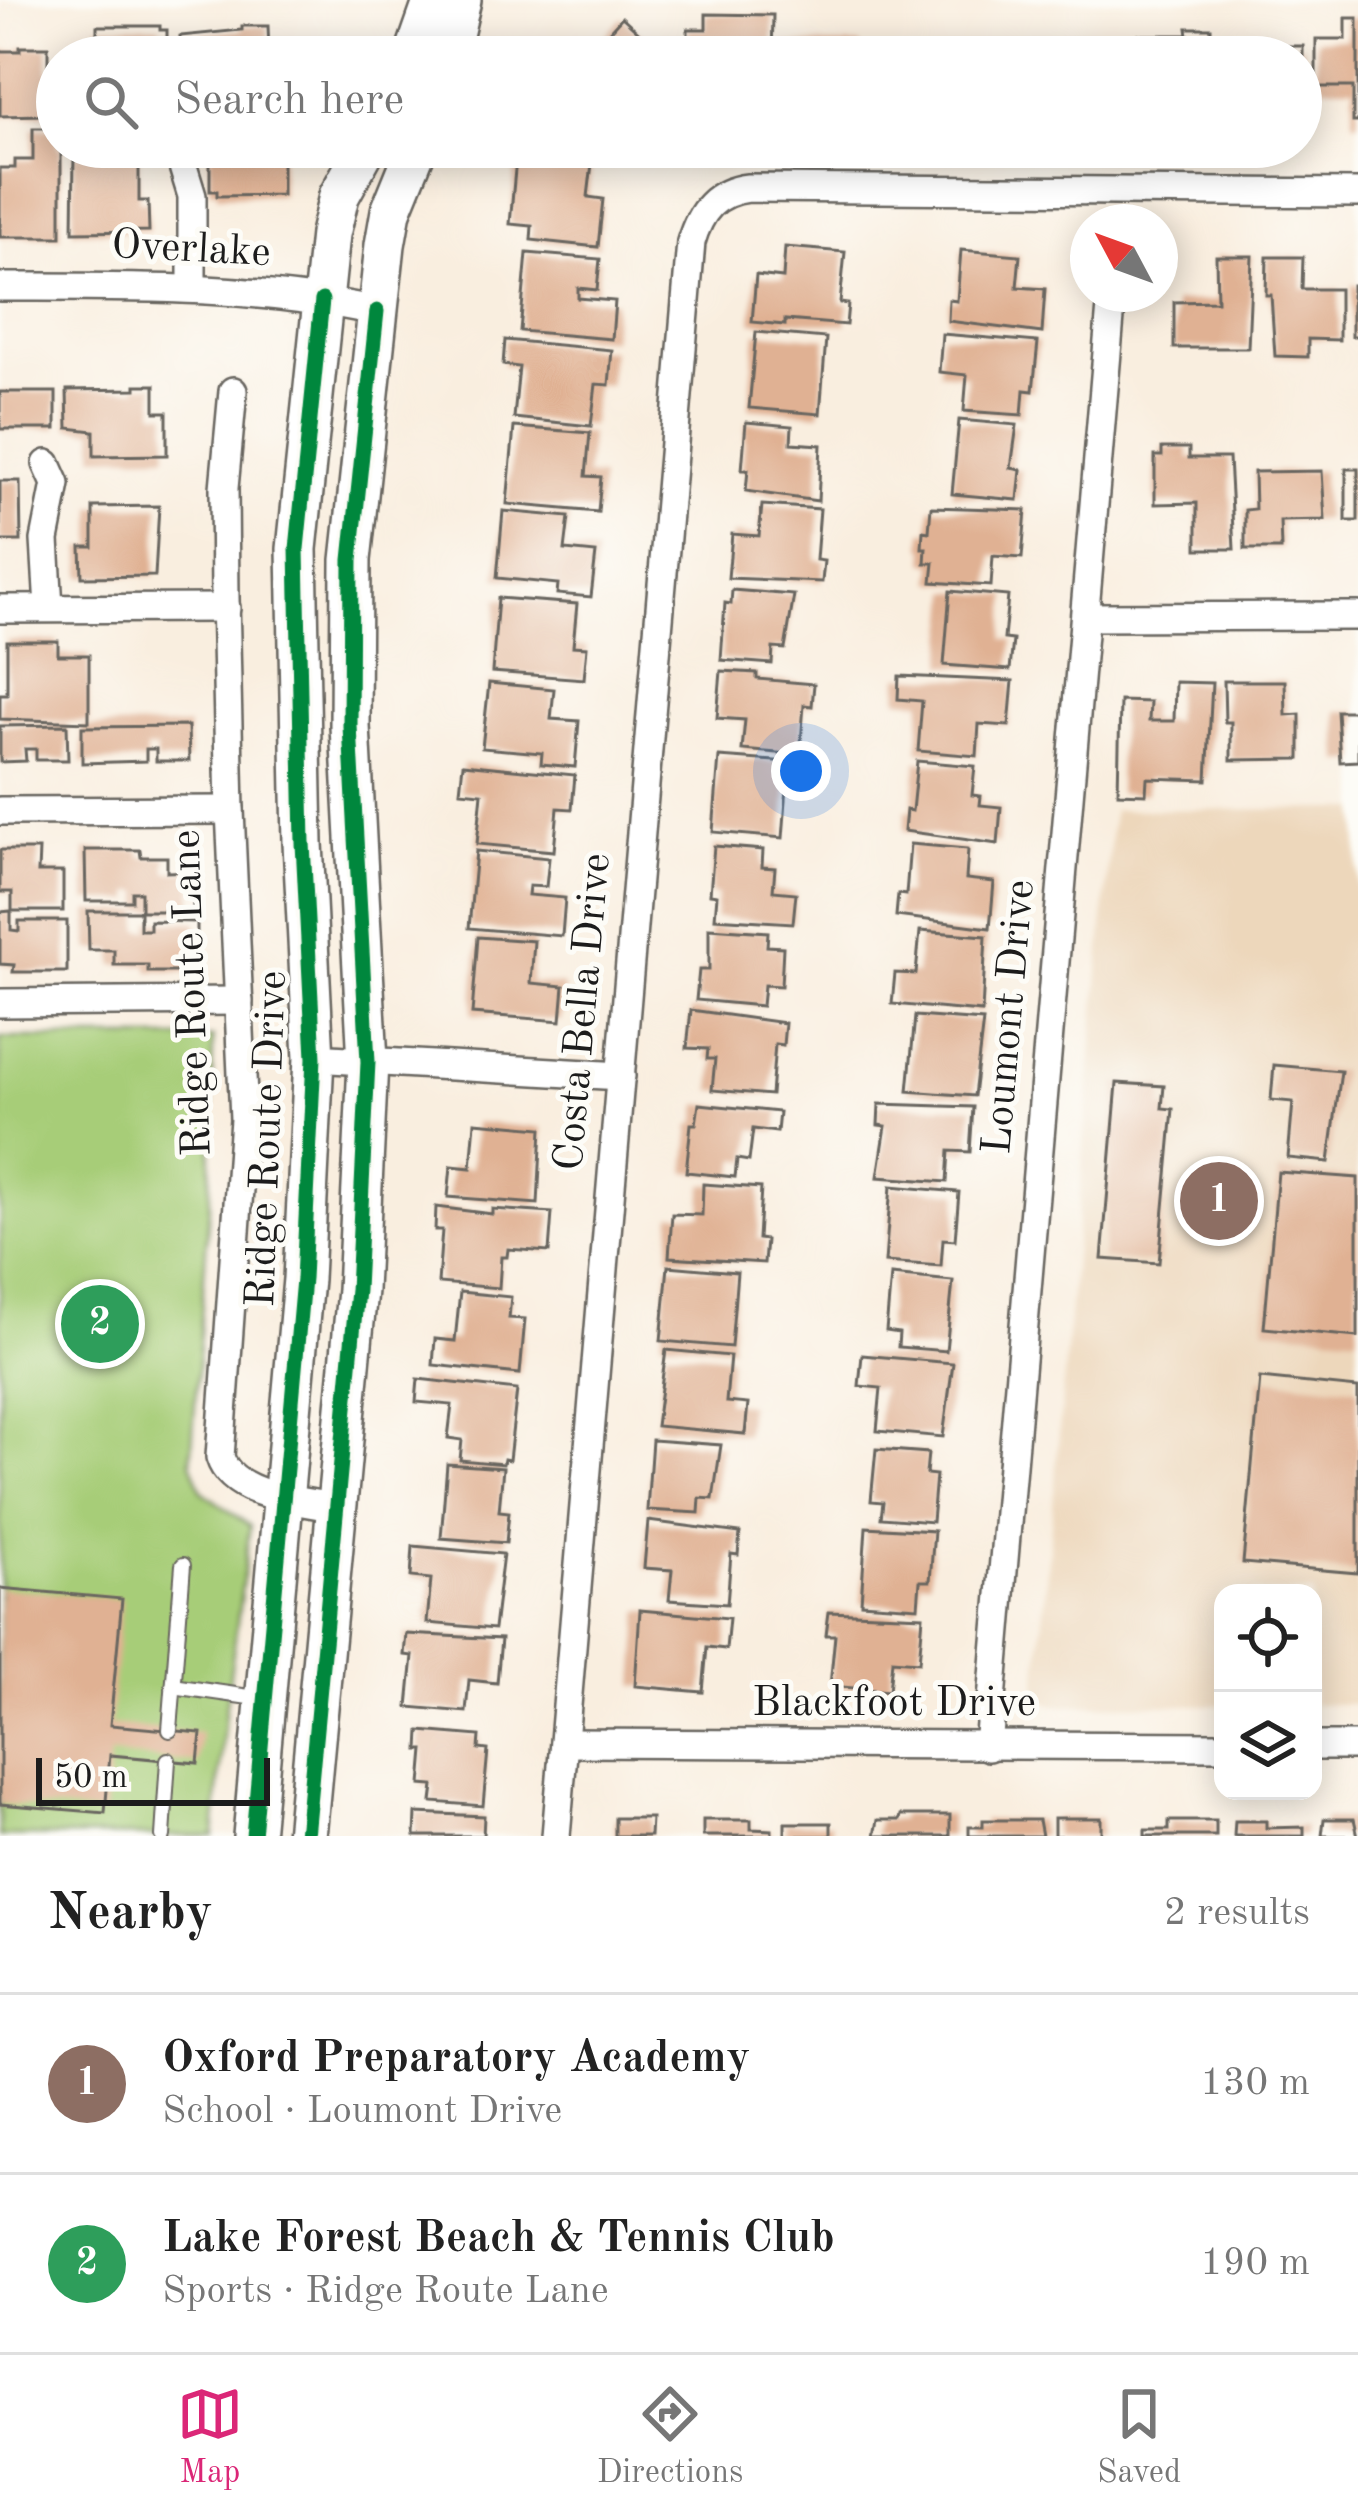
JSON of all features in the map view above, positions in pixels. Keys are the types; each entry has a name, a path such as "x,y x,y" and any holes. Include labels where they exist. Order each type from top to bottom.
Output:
{"main road":[{"path":"421,36 434,0"},
{"path":"453,36 461,0"},
{"name":"Ridge Route Drive","path":"253,1836 303,1279 314,1058 303,843 297,549 322,300 339,196 354,168"},
{"path":"306,1836 357,1290 368,1062 350,726 351,560 391,211 408,168"}],"street":[{"path":"183,168 192,196 192,286"},
{"name":"Costa Bella Drive","path":"556,1836 691,242 697,220 729,190 748,188 1070,205"},
{"path":"1178,204 1358,193"},
{"name":"Overlake","path":"0,287 192,286 377,311"},
{"name":"Loumont Drive","path":"988,1747 1111,312"},
{"name":"Ridge Route Lane","path":"233,391 224,488 230,810 244,1119 220,1457 235,1479 284,1498 338,1508"},
{"path":"47,464 56,484 45,540 49,608"},
{"path":"0,609 226,608"},
{"path":"1087,617 1358,616"},
{"path":"0,811 230,810"},
{"path":"0,1003 239,1001"},
{"path":"314,1058 621,1076"},
{"name":"Blackfoot Drive","path":"564,1743 1214,1746"},
{"path":"1322,1746 1358,1746"}],"lane":[{"path":"170,1730 182,1565"},
{"path":"173,1687 264,1699"},
{"path":"163,1836 168,1760"}],"shaded area":[{"path":"1358,809 1358,1704 1322,1704 1322,1584 1214,1584 1214,1705 1053,1705 1037,1687 1113,810"}],"green space":[{"path":"0,1038 213,1038 210,1193 191,1462 202,1491 250,1526 214,1836 0,1836"}],"building":[{"path":"706,14 773,15 772,36 688,36 688,29 706,29"},
{"path":"622,17 643,36 605,36"},
{"path":"1346,18 1358,18 1358,122 1353,122 1353,87 1322,87 1322,39 1346,39"},
{"path":"97,26 167,30 167,36 97,36"},
{"path":"242,26 268,26 268,36 180,36 242,30"},
{"path":"1187,28 1211,28 1211,36 1138,36 1138,35 1188,35"},
{"path":"20,47 36,47 36,115 0,116 0,51 20,51"},
{"path":"36,128 36,168 61,168 61,237 0,237 0,168 15,168 15,160 33,160"},
{"path":"74,168 139,168 139,201 148,201 149,231 73,232"},
{"path":"210,168 282,168 282,195 217,196 217,191 210,191"},
{"path":"515,168 591,168 588,197 603,199 598,247 531,240 532,226 510,224"},
{"path":"785,247 845,252 840,303 848,304 846,325 752,322 756,275 783,278"},
{"path":"961,250 1020,255 1017,287 1045,289 1042,333 948,321 949,300 957,301"},
{"path":"527,253 600,259 597,290 578,288 578,298 615,301 612,339 520,331"},
{"path":"1216,256 1252,256 1248,348 1174,348 1178,302 1217,301"},
{"path":"1267,257 1303,257 1302,289 1339,289 1339,340 1308,339 1308,357 1275,356 1271,295 1266,295"},
{"path":"1352,285 1358,285 1358,336 1352,336"},
{"path":"756,332 826,338 820,414 749,408"},
{"path":"942,334 1038,342 1033,391 1024,390 1022,415 964,411 967,375 939,372"},
{"path":"505,340 612,350 609,385 596,384 591,426 514,418 519,367 503,365"},
{"path":"136,385 155,385 155,412 167,412 167,455 94,456 94,431 68,428 67,390 136,389"},
{"path":"0,392 56,392 56,429 0,429"},
{"path":"959,420 1017,425 1011,468 1021,470 1018,500 952,494"},
{"path":"746,422 792,426 791,443 821,445 818,501 746,491 748,470 742,470"},
{"path":"514,427 590,433 586,476 601,477 598,512 507,504"},
{"path":"1162,448 1189,448 1189,458 1229,458 1234,549 1197,549 1197,503 1155,504 1155,456 1162,456"},
{"path":"1346,469 1358,469 1358,521 1346,521"},
{"path":"1322,471 1325,520 1280,521 1281,549 1245,549 1245,510 1255,509 1254,472"},
{"path":"0,481 20,481 21,541 0,541"},
{"path":"762,505 820,509 816,560 824,561 822,582 728,578 732,534 759,536"},
{"path":"159,506 155,576 82,577 81,547 93,547 93,507"},
{"path":"931,507 1026,510 1022,558 993,556 991,586 932,582 934,563 925,563 926,548 922,548"},
{"path":"503,511 569,517 565,550 596,553 591,597 557,594 558,584 497,578"},
{"path":"732,590 794,595 785,649 773,648 772,664 721,660 725,603 731,604"},
{"path":"950,591 1008,596 1004,639 1013,640 1010,670 944,665"},
{"path":"498,598 577,604 573,646 587,647 584,679 492,672"},
{"path":"7,641 58,641 58,655 89,655 89,722 0,719 0,694 7,694"},
{"path":"721,671 814,684 812,706 804,705 800,755 742,750 745,720 717,718"},
{"path":"899,676 1013,681 1009,726 979,724 977,756 918,751 922,701 898,699"},
{"path":"1224,681 1285,681 1286,715 1300,714 1300,759 1231,760"},
{"path":"1175,682 1212,683 1207,780 1147,778 1146,794 1118,793 1120,701 1150,702 1149,721 1174,721"},
{"path":"489,683 554,689 551,719 579,721 575,767 541,764 542,753 482,748"},
{"path":"1337,711 1358,711 1358,761 1340,762"},
{"path":"67,725 68,760 36,760 36,749 25,749 26,761 0,762 0,726"},
{"path":"188,726 189,761 156,761 156,749 146,749 146,761 82,763 82,727"},
{"path":"719,757 789,762 783,838 713,832"},
{"path":"917,761 975,766 972,795 981,796 980,805 1001,807 998,844 904,831 906,810 912,811"},
{"path":"463,764 575,775 572,809 558,808 554,851 477,844 482,793 460,791"},
{"path":"910,844 968,849 966,879 994,882 990,928 896,916 898,894 906,895"},
{"path":"714,846 763,850 762,867 775,868 773,891 796,893 793,923 715,918 717,895 710,894"},
{"path":"0,850 39,850 38,872 63,872 63,911 12,911 12,892 0,892"},
{"path":"85,850 140,850 141,857 167,857 167,872 193,871 193,911 141,911 141,892 132,892 132,901 86,901"},
{"path":"476,851 549,858 546,887 529,886 528,895 565,898 562,936 469,928"},
{"path":"11,911 11,930 19,931 19,921 67,921 67,972 13,972 14,965 0,964 0,912"},
{"path":"88,911 140,911 140,930 150,930 150,921 197,922 197,972 148,972 148,965 114,965 114,950 89,950"},
{"path":"709,928 768,932 767,946 783,947 781,986 764,985 762,1006 696,1000 699,970 709,970"},
{"path":"920,931 986,936 982,1012 892,1004 895,973 916,974"},
{"path":"478,937 534,941 531,983 564,986 561,1021 472,1014"},
{"path":"691,1010 785,1023 783,1045 775,1044 771,1095 712,1090 715,1059 707,1059 708,1049 687,1048"},
{"path":"915,1016 983,1021 974,1096 908,1091"},
{"path":"1274,1065 1341,1071 1329,1162 1288,1158 1293,1102 1271,1100"},
{"path":"1117,1083 1164,1086 1162,1108 1173,1109 1159,1263 1102,1259"},
{"path":"699,1104 779,1112 777,1132 753,1129 749,1161 737,1159 735,1177 686,1172 691,1124 696,1124"},
{"path":"879,1104 973,1107 970,1152 949,1151 947,1182 878,1177 886,1126 878,1125"},
{"path":"475,1122 542,1128 538,1204 448,1197 451,1166 471,1168"},
{"path":"1278,1172 1358,1178 1358,1337 1264,1328"},
{"path":"703,1184 761,1188 758,1239 766,1240 764,1263 669,1257 672,1214 702,1215"},
{"path":"891,1186 959,1192 955,1240 943,1239 941,1266 885,1262"},
{"path":"436,1207 492,1214 492,1209 552,1213 549,1252 508,1249 507,1257 501,1257 499,1288 438,1283 442,1230 435,1230"},
{"path":"668,1266 737,1272 731,1347 661,1341"},
{"path":"891,1275 953,1281 946,1351 898,1347 899,1333 886,1331"},
{"path":"460,1292 511,1297 509,1318 525,1319 520,1374 433,1365 435,1339 455,1341"},
{"path":"666,1350 730,1356 726,1402 748,1404 745,1434 656,1426"},
{"path":"862,1355 953,1363 943,1437 877,1431 881,1388 859,1386"},
{"path":"1260,1378 1358,1388 1358,1573 1243,1563"},
{"path":"418,1379 517,1390 509,1460 504,1459 503,1464 460,1460 462,1440 448,1438 452,1405 416,1402"},
{"path":"652,1440 721,1445 713,1499 700,1498 699,1513 647,1510"},
{"path":"876,1449 928,1453 926,1474 936,1475 932,1522 881,1518 883,1502 871,1501"},
{"path":"447,1464 503,1468 499,1511 509,1512 506,1543 441,1538"},
{"path":"648,1521 740,1533 738,1555 731,1554 727,1604 669,1600 672,1570 644,1568"},
{"path":"866,1527 934,1531 930,1581 920,1581 918,1607 861,1603"},
{"path":"413,1546 503,1554 494,1629 427,1623 431,1579 411,1577"},
{"path":"0,1588 122,1599 110,1725 201,1733 198,1763 110,1755 105,1813 0,1804"},
{"path":"640,1610 729,1618 726,1649 707,1647 703,1692 635,1686"},
{"path":"829,1612 923,1616 919,1662 892,1660 889,1691 830,1686 835,1635 826,1635"},
{"path":"406,1634 501,1639 497,1683 469,1680 466,1712 408,1707 413,1656 404,1655"},
{"path":"420,1731 480,1736 479,1749 488,1750 483,1806 432,1802 434,1786 421,1785 424,1750 419,1750"},
{"path":"416,1813 484,1816 483,1836 415,1836"},
{"path":"901,1815 950,1815 950,1836 875,1836 878,1820 900,1820"},
{"path":"615,1818 651,1818 650,1836 615,1836"},
{"path":"1054,1818 1101,1818 1101,1836 1054,1836"},
{"path":"1324,1819 1354,1819 1358,1836 1322,1836"},
{"path":"703,1820 751,1820 751,1829 772,1830 772,1836 703,1836"},
{"path":"983,1820 1039,1820 1042,1836 969,1836 969,1827 983,1827"},
{"path":"1169,1821 1216,1821 1216,1836 1145,1836 1145,1830 1169,1830"},
{"path":"1235,1821 1266,1821 1266,1828 1304,1827 1304,1836 1234,1836"},
{"path":"785,1823 831,1823 831,1836 785,1836"}],"cycle path":[{"path":"253,1836 303,1279 314,1058 303,843 297,549 322,300"},
{"path":"306,1836 357,1290 368,1062 350,726 351,560 377,311"}],"place":[{"name":"Oxford Preparatory Academy","path":"1219,1201"},
{"name":"Lake Forest Beach & Tennis Club","path":"100,1324"}]}
